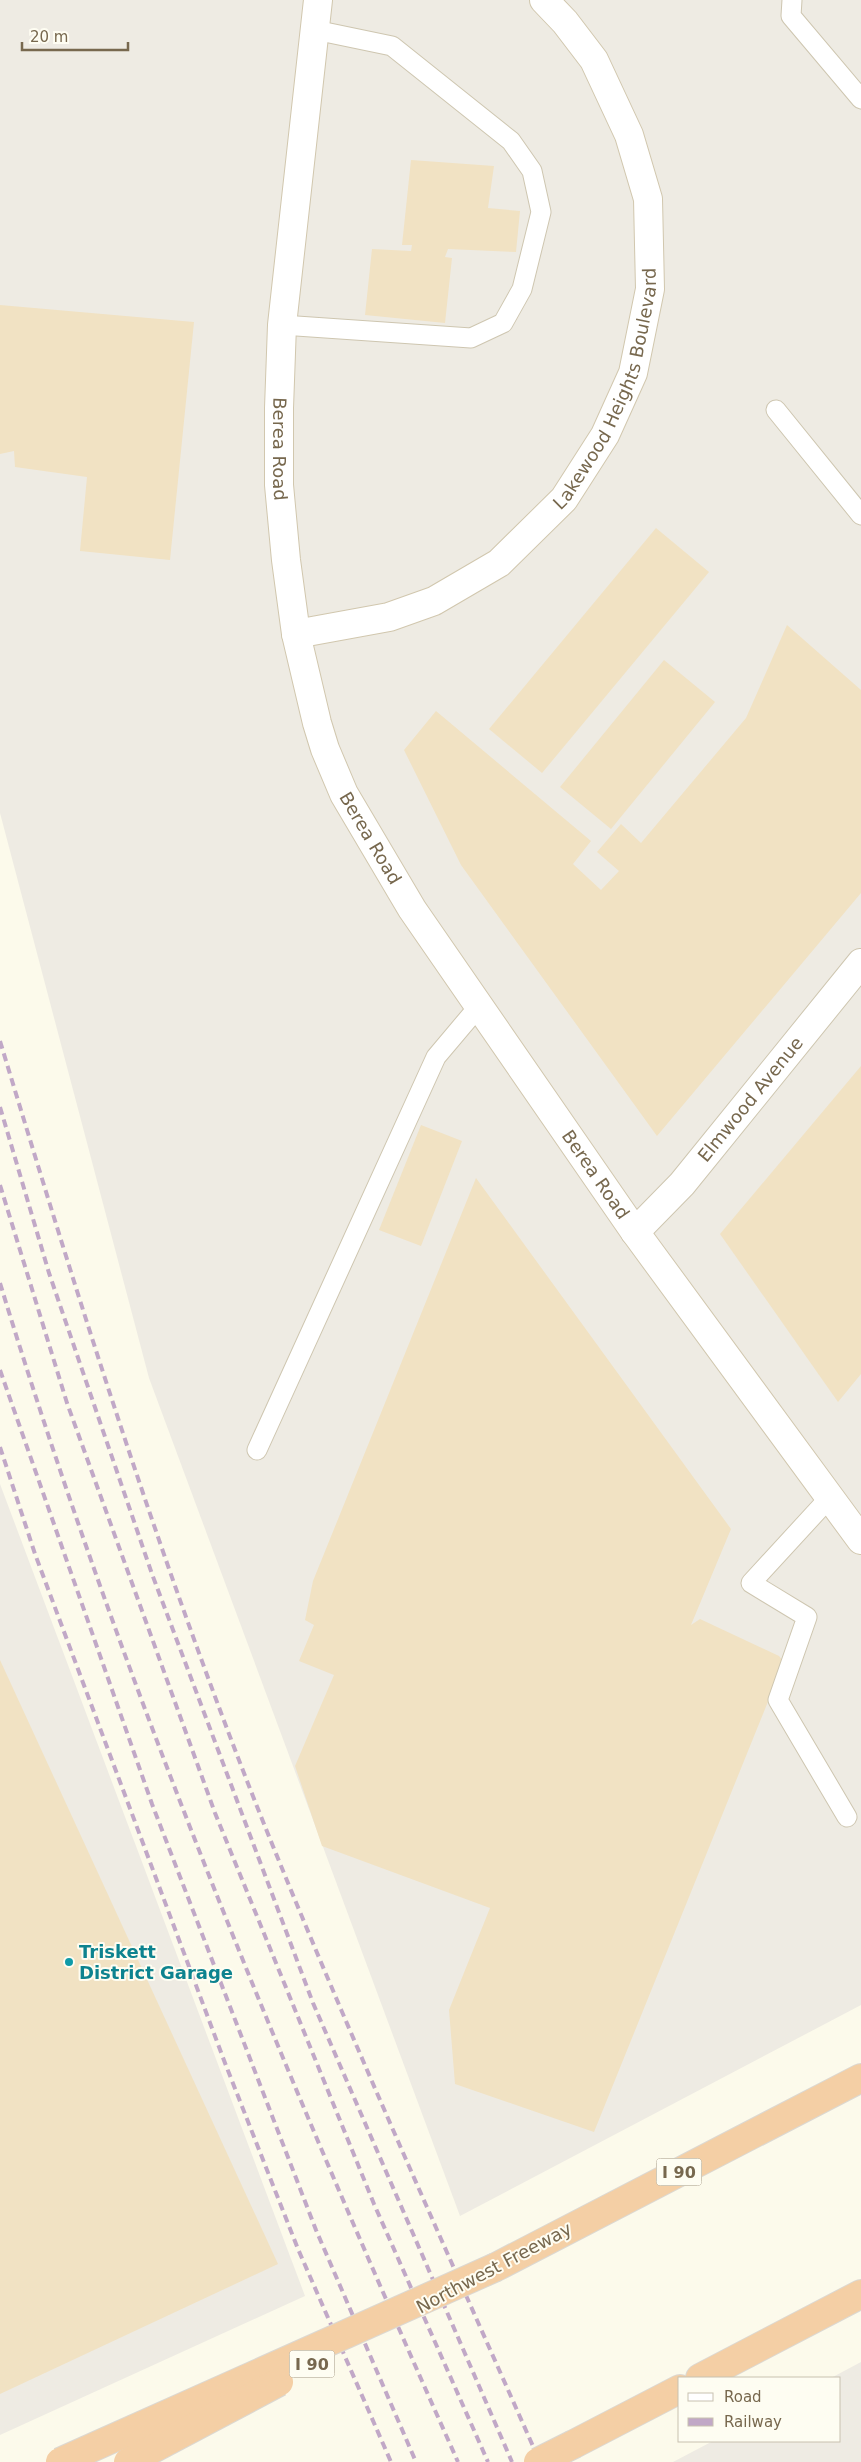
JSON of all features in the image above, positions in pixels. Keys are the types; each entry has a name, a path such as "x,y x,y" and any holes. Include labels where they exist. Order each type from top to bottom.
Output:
{"highway":[{"name":"Northwest Freeway","path":"128,2462 496,2266 861,2078"},
{"path":"60,2462 496,2266"},
{"path":"702,2377 861,2294"},
{"path":"538,2462 678,2389"}],"main road":[{"name":"Berea Road","path":"318,0 282,326 278,408 278,485 286,560 296,634 316,723 344,794 412,909 635,1232 861,1540"},
{"name":"Lakewood Heights Boulevard","path":"296,634 389,617 434,600 499,563 564,499 605,435 633,372 650,290 648,199 629,135 594,60 565,22 544,0"},
{"name":"Elmwood Avenue","path":"635,1232 682,1184 861,963"}],"lane":[{"path":"792,0 791,16 861,99"},
{"path":"282,326 470,338 503,323 522,289 541,212 532,171 511,142 392,46 315,30"},
{"path":"776,410 861,516"},
{"path":"256,1450 436,1057 479,1006"},
{"path":"830,1497 751,1583 806,1617 778,1700 847,1817"}],"shaded area":[{"path":"0,0 861,0 861,2005 460,2216 149,1378 0,813"},
{"name":"Triskett District Garage","path":"0,1484 305,2296 0,2435"},
{"path":"861,2362 861,2462 673,2462 711,2442 841,2442 841,2377 833,2377"}],"building":[{"path":"411,160 494,166 488,208 520,211 516,252 448,249 445,257 452,258 445,323 365,315 372,249 411,251 412,245 402,245"},
{"path":"0,305 194,322 170,560 80,551 87,477 15,467 14,451 0,454"},
{"path":"656,528 709,572 542,773 489,729"},
{"path":"787,625 861,690 861,893 657,1136 461,865 404,750 436,711 591,841 573,864 601,890 619,871 597,852 621,824 641,843 746,718"},
{"path":"664,660 715,702 611,829 560,787"},
{"path":"861,1066 861,1374 838,1402 720,1234"},
{"path":"421,1125 462,1141 421,1246 379,1230"},
{"path":"476,1178 731,1529 691,1625 700,1619 779,1656 784,1662 594,2132 455,2084 449,2010 490,1908 322,1846 295,1766 334,1675 299,1661 314,1625 305,1620 313,1581"},
{"name":"Triskett District Garage","path":"0,1660 278,2264 0,2394"}],"railway":[{"path":"0,1041 59,1235 121,1428 153,1524 222,1715 291,1891 396,2137 540,2462"},
{"path":"0,1107 49,1273 152,1574 313,2003 512,2462"},
{"path":"0,1185 67,1403 215,1813 374,2204 488,2462"},
{"path":"0,1283 48,1434 99,1584 211,1880 331,2172 458,2462"},
{"path":"0,1370 152,1804 316,2230 416,2462"},
{"path":"0,1447 35,1554 225,2063 298,2249 391,2462"}],"place":[{"name":"Triskett District Garage","path":"69,1962"}]}
